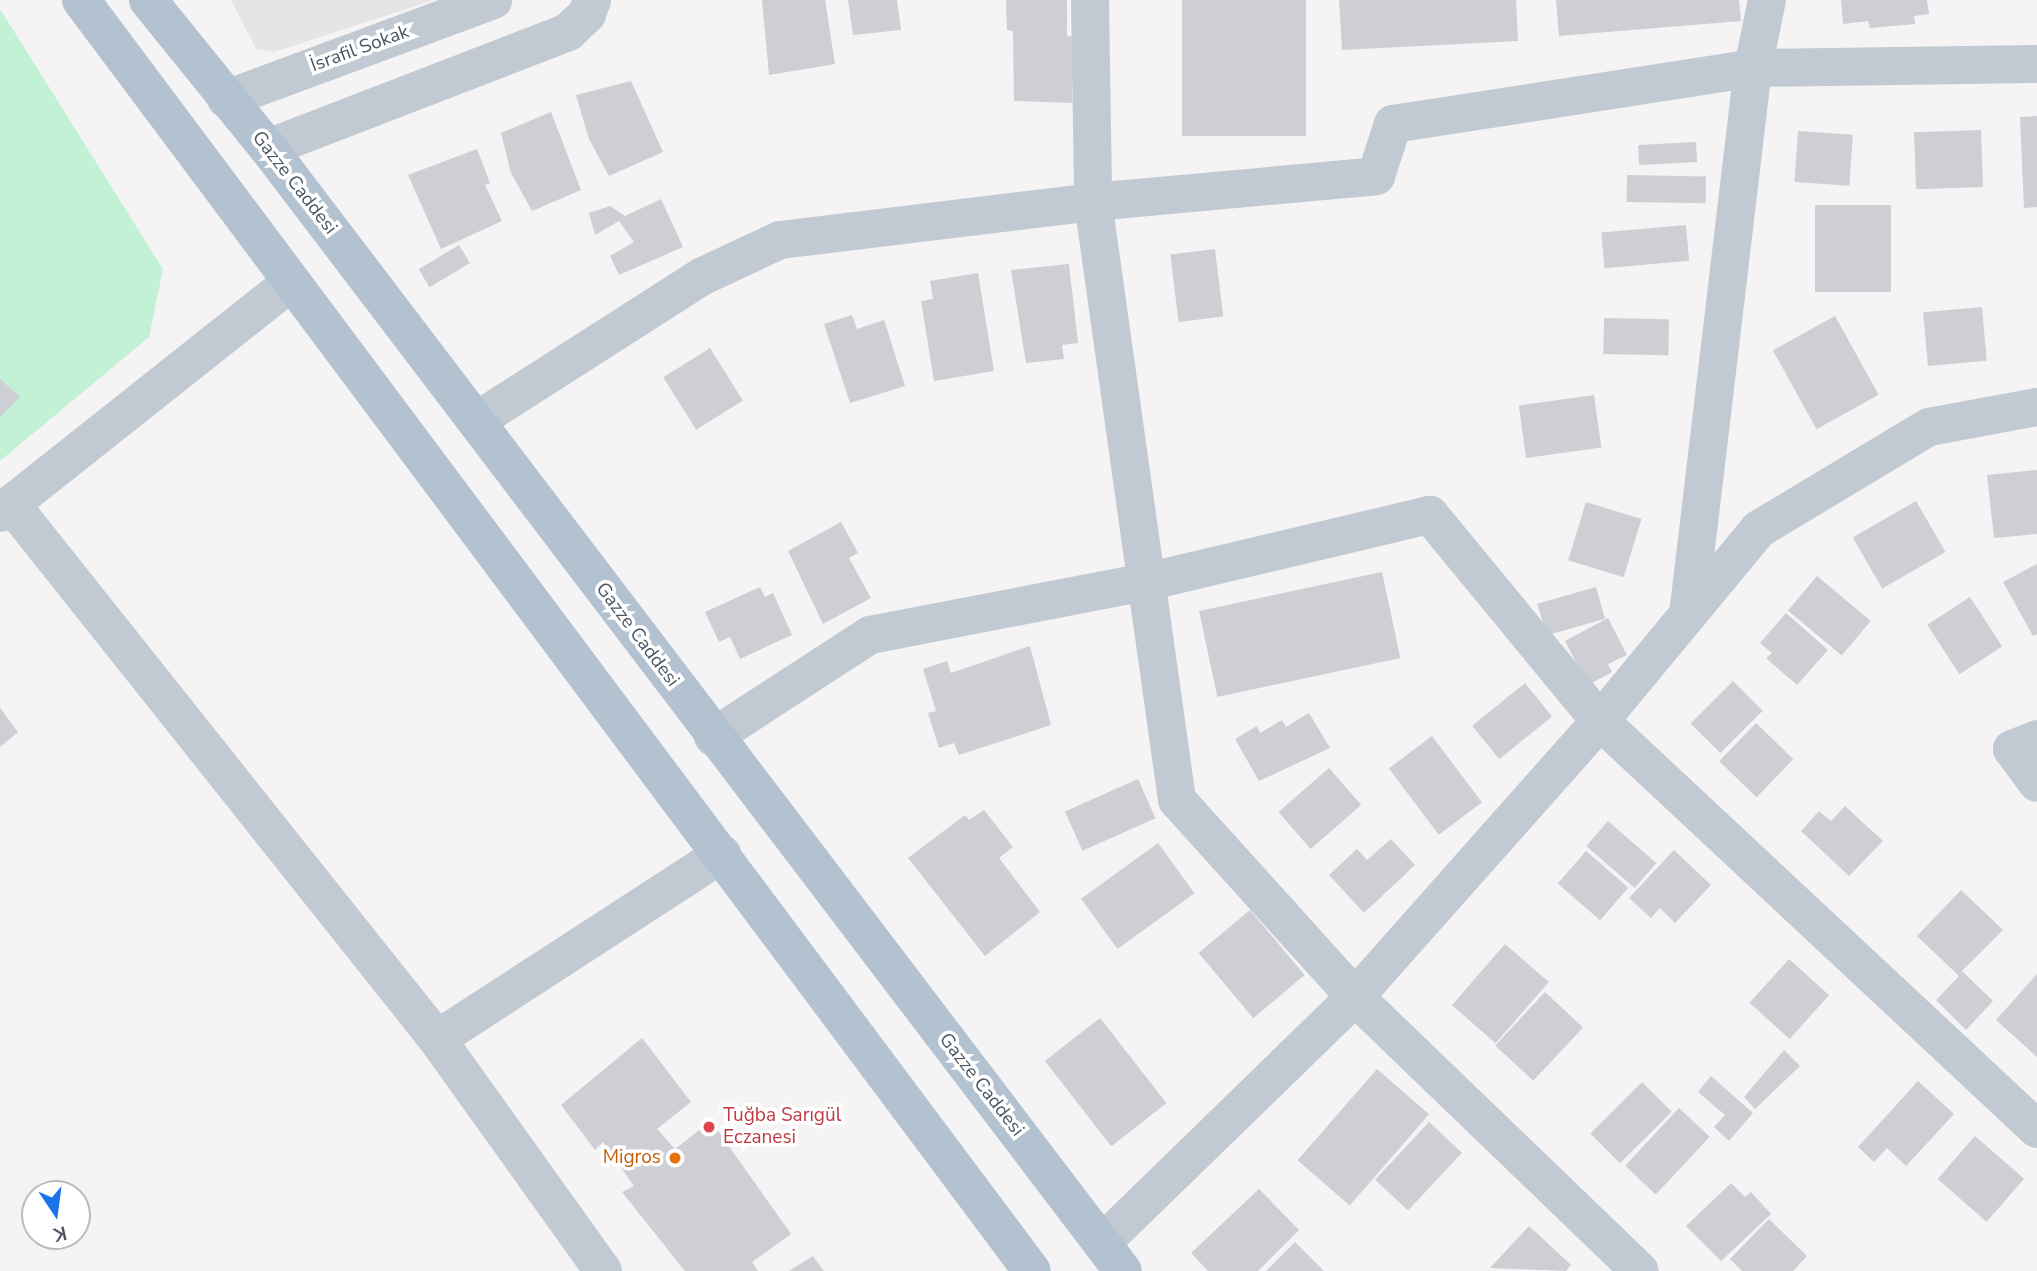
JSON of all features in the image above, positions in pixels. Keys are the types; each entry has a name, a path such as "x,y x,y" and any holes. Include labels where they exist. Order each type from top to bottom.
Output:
{"main road":[{"path":"81,0 1032,1271"},
{"name":"Gazze Caddesi","path":"148,0 268,148 713,737 1113,1257"}],"street":[{"name":"İsrafil Sokak","path":"226,99 493,0"},
{"path":"268,148 568,32 587,13 592,0"},
{"path":"1090,0 1093,202 1177,800 1355,997 1640,1271"},
{"path":"1688,615 1753,68 1767,0"},
{"path":"476,421 703,276 780,240 1093,202 1376,176 1393,124 1753,68 2037,64"},
{"path":"291,282 5,508 437,1040 603,1271"},
{"path":"1113,1257 1355,997 1600,721 1759,528 1929,427 2037,407"},
{"path":"713,737 870,635 1146,582 1430,515 1600,721 2037,1129"},
{"path":"2037,739 2012,749 2037,783"},
{"path":"437,1040 722,854"}],"shaded area":[{"path":"231,0 434,0 274,52 256,49"}],"green space":[{"path":"0,9 163,269 149,337 0,461"}],"building":[{"path":"762,0 825,0 835,64 769,75"},
{"path":"848,0 897,0 901,30 853,35"},
{"path":"1006,0 1067,0 1067,36 1075,37 1079,79 1072,81 1072,103 1014,101 1013,31 1007,30"},
{"path":"1182,0 1306,0 1306,136 1182,136"},
{"path":"1339,0 1516,0 1518,41 1342,50"},
{"path":"1556,0 1739,0 1741,21 1559,36"},
{"path":"1841,0 1927,0 1929,14 1914,16 1915,24 1870,28 1868,21 1843,24"},
{"path":"631,81 663,152 609,176 589,139 576,95"},
{"path":"551,112 581,190 532,211 511,173 501,133"},
{"path":"2037,116 2037,207 2024,208 2020,117"},
{"path":"1981,130 1983,187 1916,189 1914,132"},
{"path":"1798,131 1853,135 1849,186 1794,182"},
{"path":"1696,142 1697,162 1639,165 1638,145"},
{"path":"477,149 490,183 485,185 502,221 441,249 408,175"},
{"path":"1627,175 1706,176 1706,203 1627,202"},
{"path":"661,199 683,247 619,275 610,256 634,242 619,221 595,235 589,213 610,206 625,216"},
{"path":"1815,205 1891,205 1891,292 1815,292"},
{"path":"1686,225 1689,261 1604,268 1601,232"},
{"path":"459,245 470,263 430,287 419,269"},
{"path":"1215,249 1223,316 1179,322 1170,254"},
{"path":"1069,264 1078,343 1062,345 1064,359 1026,363 1011,270"},
{"path":"978,273 994,371 934,381 921,301 933,299 930,281"},
{"path":"1982,307 1987,361 1928,366 1923,312"},
{"path":"852,315 857,329 884,320 905,386 850,403 824,324"},
{"path":"1835,316 1879,395 1817,429 1773,350"},
{"path":"1604,318 1669,319 1668,355 1603,354"},
{"path":"710,348 743,401 696,430 663,377"},
{"path":"0,379 20,397 0,417"},
{"path":"1594,395 1601,447 1526,458 1519,406"},
{"path":"2037,470 2037,534 1994,538 1987,475"},
{"path":"1916,501 1946,552 1882,589 1853,538"},
{"path":"1586,502 1641,519 1624,577 1568,560"},
{"path":"841,522 858,553 849,558 871,598 823,624 788,551"},
{"path":"2037,564 2037,634 2033,636 2003,582"},
{"path":"1382,572 1400,658 1217,697 1199,611"},
{"path":"1817,576 1871,621 1842,655 1788,610"},
{"path":"760,587 765,597 773,593 792,635 740,659 730,637 719,642 705,612"},
{"path":"1596,587 1605,619 1546,636 1537,604"},
{"path":"1970,597 2002,646 1959,674 1927,625"},
{"path":"1786,613 1828,650 1797,685 1766,658 1772,653 1760,643"},
{"path":"1608,618 1627,655 1608,664 1612,672 1588,685 1565,641"},
{"path":"1030,646 1051,725 959,755 954,743 939,748 928,713 936,711 923,669 947,661 951,673"},
{"path":"1733,681 1763,711 1720,753 1691,723"},
{"path":"1525,683 1552,716 1499,759 1472,726"},
{"path":"0,708 18,732 0,747"},
{"path":"1309,713 1330,748 1259,781 1235,739 1257,726 1260,733 1282,720 1286,727"},
{"path":"1756,723 1793,759 1757,797 1719,761"},
{"path":"1432,736 1482,802 1439,835 1389,768"},
{"path":"1329,768 1361,805 1311,849 1278,812"},
{"path":"1138,779 1155,818 1082,851 1065,812"},
{"path":"1845,806 1883,841 1849,876 1801,831 1819,811 1831,821"},
{"path":"984,810 1013,847 999,858 1040,912 985,956 908,858 965,815 969,820"},
{"path":"1608,821 1656,863 1635,888 1586,846"},
{"path":"1391,839 1415,865 1364,913 1329,875 1357,849 1367,860"},
{"path":"1158,843 1194,893 1118,949 1081,899"},
{"path":"1674,850 1711,885 1675,923 1660,908 1651,918 1629,898"},
{"path":"1586,851 1628,888 1600,920 1558,883"},
{"path":"1961,890 2003,930 1962,971 1993,1001 1966,1030 1936,1000 1959,976 1917,936"},
{"path":"1250,910 1305,975 1253,1018 1199,953"},
{"path":"1505,944 1549,982 1496,1043 1452,1005"},
{"path":"1789,959 1829,995 1790,1039 1750,1003"},
{"path":"2037,974 2037,1057 1996,1020"},
{"path":"1545,992 1583,1027 1533,1081 1495,1045"},
{"path":"1100,1018 1166,1103 1111,1146 1045,1061"},
{"name":"Migros","path":"642,1038 691,1102 657,1129 675,1149 711,1121 791,1234 752,1262 758,1271 685,1271 622,1192 634,1186 603,1142 595,1150 561,1105"},
{"path":"1784,1050 1800,1066 1755,1109 1744,1097"},
{"path":"1377,1069 1429,1114 1350,1206 1298,1160"},
{"path":"1711,1076 1753,1113 1729,1141 1714,1127 1725,1115 1698,1092"},
{"path":"1918,1081 1954,1114 1906,1166 1887,1148 1874,1162 1858,1147"},
{"path":"1642,1082 1672,1112 1620,1163 1590,1134"},
{"path":"1679,1108 1710,1137 1656,1194 1625,1166"},
{"path":"1429,1122 1462,1153 1408,1210 1375,1180"},
{"path":"1975,1136 2024,1179 1987,1222 1938,1179"},
{"path":"1731,1183 1745,1197 1751,1192 1771,1214 1721,1261 1686,1226"},
{"path":"1259,1189 1299,1230 1258,1271 1208,1271 1191,1253"},
{"path":"1769,1219 1807,1256 1793,1271 1742,1271 1730,1259"},
{"path":"1529,1226 1571,1265 1566,1271 1490,1268"},
{"path":"1295,1242 1324,1271 1266,1271"},
{"path":"813,1256 824,1271 789,1271"}],"place":[{"name":"Tuğba Sarıgül Eczanesi","path":"709,1127"},
{"name":"Migros","path":"675,1158"}]}
